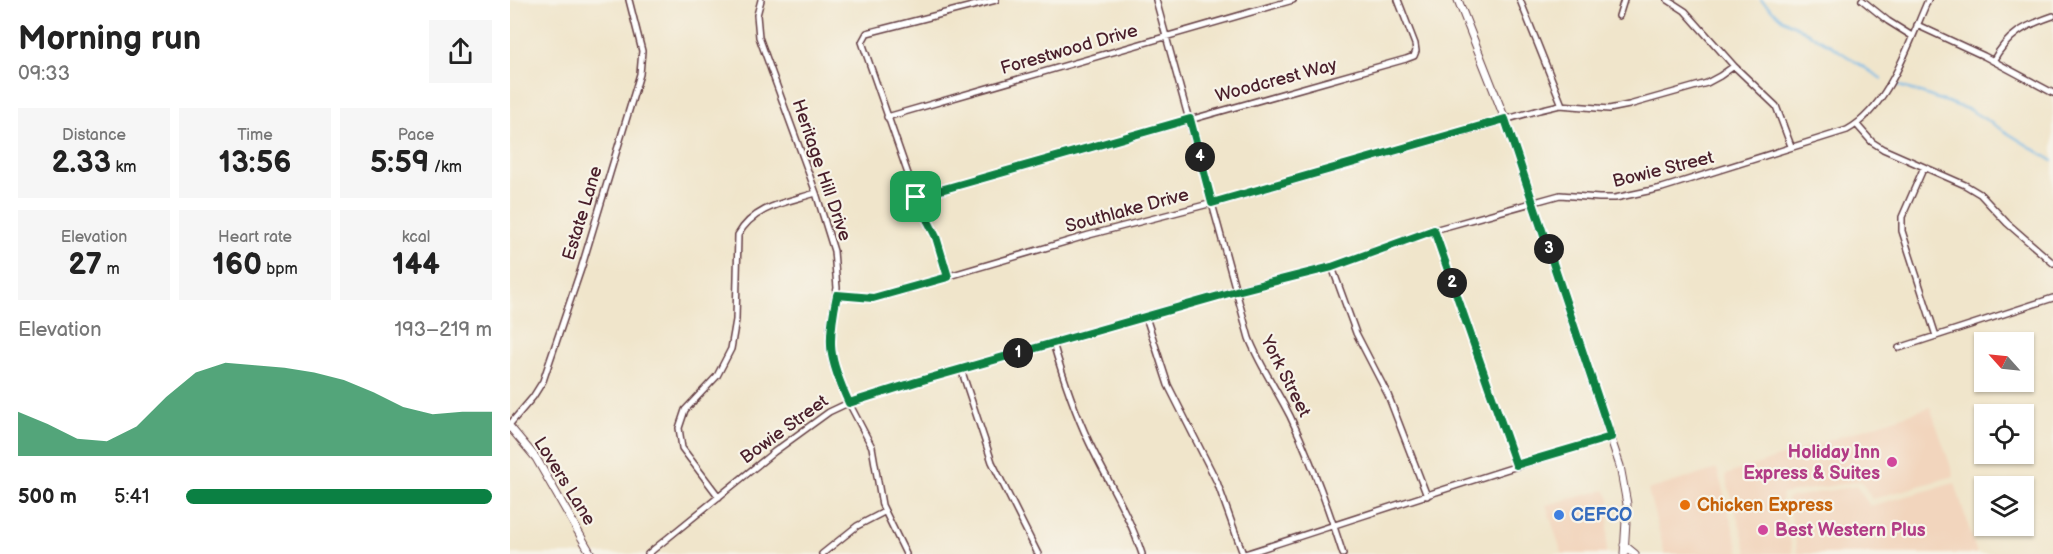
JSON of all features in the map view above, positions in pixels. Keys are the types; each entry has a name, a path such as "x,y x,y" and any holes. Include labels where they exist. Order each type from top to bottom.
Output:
{"main road":[{"path":"1458,0 1505,119 1623,477 1627,517 1624,554"},
{"name":"Lovers Lane","path":"510,425 536,458 591,554"},
{"path":"1624,545 1635,554"}],"street":[{"name":"Estate Lane","path":"510,425 543,381 581,269 640,74 642,51 629,0"},
{"name":"Heritage Hill Drive","path":"761,0 757,15 759,37 816,193 834,251 837,295 830,329 830,346 837,373 849,403 870,440 884,512 906,554"},
{"path":"948,277 936,237 916,197 887,117 863,49 863,37 867,33 996,0"},
{"name":"York Street","path":"1156,0 1254,352 1298,432 1343,554"},
{"name":"Forestwood Drive","path":"887,117 1293,0"},
{"name":"Woodcrest Way","path":"916,197 1414,56 1415,45 1398,0"},
{"path":"1520,0 1562,105"},
{"path":"1619,16 1624,0"},
{"path":"1668,0 1685,11 1734,66 1776,106 1791,146"},
{"path":"1862,0 1888,21 1912,36"},
{"name":"Bowie Street","path":"648,554 794,436 829,412 849,403 1236,291 1332,267 1434,230 1560,195 1599,198 1642,193 1726,169 1791,146 1836,134 1857,125 1880,99 1928,0"},
{"path":"1993,62 2001,47 2018,31 2053,16"},
{"path":"1917,25 2053,93"},
{"name":"Southlake Drive","path":"837,295 873,298 1089,235 1562,105 1602,109 1629,105 1707,83 1734,66"},
{"path":"1857,125 1872,142 1980,194 2007,222 2053,263"},
{"path":"1924,168 1902,217 1902,231 1936,336"},
{"path":"718,497 682,448 678,429 685,410 717,376 731,349 736,320 738,235 752,216 770,207 816,193"},
{"path":"1434,230 1516,465"},
{"path":"1332,267 1356,333 1388,395 1427,496"},
{"path":"1899,348 2053,298"},
{"path":"1146,317 1168,385 1217,482 1244,554 1516,465 1611,437"},
{"path":"1053,343 1074,408 1125,510 1142,554"},
{"path":"961,369 992,462 1038,554"},
{"path":"822,554 857,526 884,512"}],"shaded area":[{"path":"1930,407 1954,476 1872,499 1861,481 1781,494 1793,554 1748,554 1725,475"},
{"path":"1717,469 1740,554 1665,554 1648,490"},
{"path":"1955,483 1977,554 1798,554 1787,498 1856,486 1870,506"},
{"path":"1605,490 1610,499 1606,554 1562,554 1546,505"}],"waterway":[{"path":"1761,0 1782,19 1830,45 1882,79"},
{"path":"1894,84 1970,110 2053,161"}],"place":[{"name":"Holiday Inn Express & Suites","path":"1892,462"},
{"name":"Chicken Express","path":"1685,505"},
{"name":"CEFCO","path":"1559,515"},
{"name":"Best Western Plus","path":"1763,530"}],"route":[{"path":"1190,119 1212,203 1505,119 1611,437 1516,465 1434,230 1332,267 1236,291 849,403 834,364 830,346 830,329 837,295 873,298 948,277 932,226 916,197 1190,119"}]}
